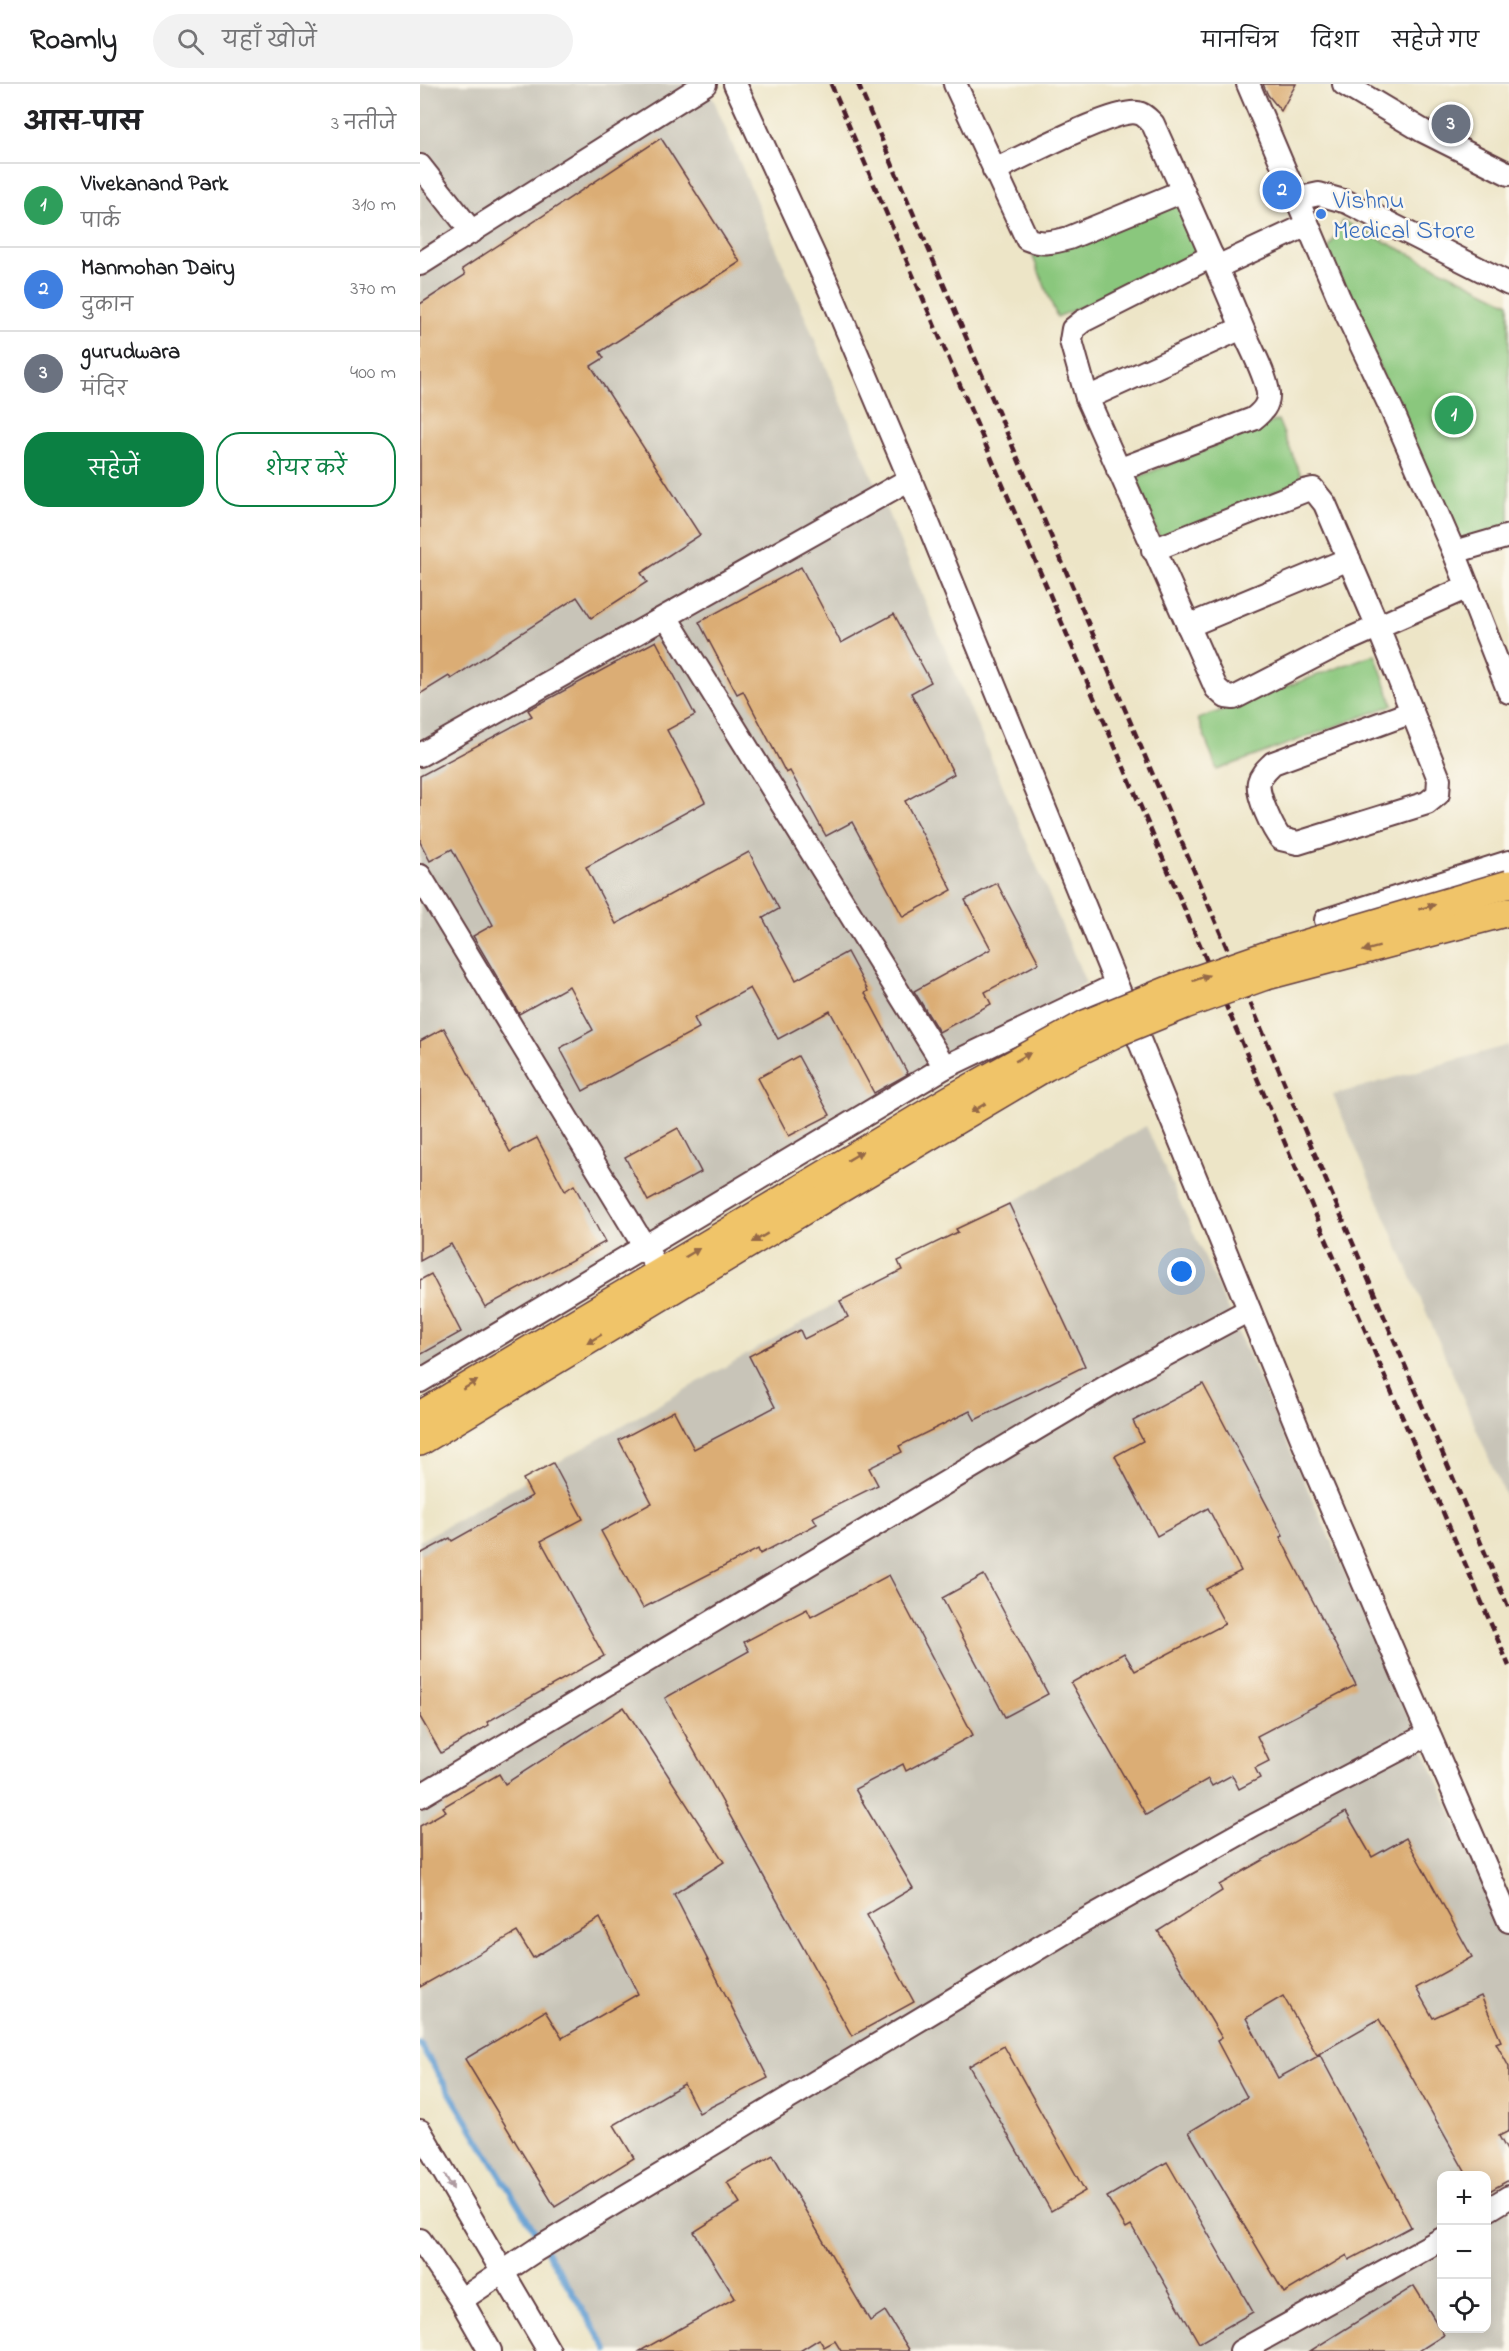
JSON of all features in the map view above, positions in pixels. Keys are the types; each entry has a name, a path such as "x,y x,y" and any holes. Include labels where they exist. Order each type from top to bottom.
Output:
{"main road":[{"path":"420,1442 808,1197 950,1099 1085,1024 1181,985 1270,954 1509,884"},
{"path":"420,1415 660,1273 808,1197 1046,1067 1121,1031 1263,977 1509,912"}],"street":[{"path":"420,264 705,84"},
{"path":"735,84 829,288 910,479 1249,1310 1390,1649 1509,1921"},
{"path":"956,84 1027,238 1036,243 1052,243 1069,238 1183,191"},
{"path":"1248,84 1339,298 1392,408 1454,552 1509,692"},
{"path":"1344,84 1366,90 1423,131 1509,174"},
{"path":"994,170 1089,126 1129,112 1141,113 1153,124 1242,327 1268,392 1268,400 1262,413 1253,419 1118,470"},
{"path":"420,166 472,232"},
{"path":"1296,199 1319,194 1347,202 1509,284"},
{"path":"1308,225 1215,262 1083,321 1073,329 1071,340 1087,398 1118,470 1216,688 1226,697 1234,698 1343,642 1468,587"},
{"path":"1087,398 1242,327"},
{"path":"420,755 910,479"},
{"path":"1154,550 1313,489 1324,504 1349,560 1378,627 1439,779 1438,794 1427,803 1298,843 1281,839 1273,829 1258,786 1262,775 1273,764 1412,712"},
{"path":"1454,552 1509,536"},
{"path":"1188,626 1349,560"},
{"path":"666,616 945,1067"},
{"path":"1326,920 1509,862"},
{"path":"420,876 660,1273"},
{"path":"420,1381 945,1067 1116,985"},
{"path":"420,1796 1111,1383 1249,1310"},
{"path":"460,2300 545,2245 1082,1922 1255,1825 1429,1734"},
{"path":"420,2132 549,2351"},
{"path":"1491,2208 1509,2197"},
{"path":"420,2240 460,2300 490,2351"},
{"path":"1241,2351 1437,2242"}],"shaded area":[{"path":"420,84 707,84 1086,983 420,1376"},
{"path":"1509,1045 1509,1505 1333,1095"},
{"path":"1146,1126 1509,1940 1509,2351 608,2351 420,2046 420,1541"}],"green space":[{"path":"1175,198 1200,258 1057,317 1033,257"},
{"path":"1343,221 1509,303 1509,526 1457,545 1328,250"},
{"path":"1278,420 1303,480 1160,539 1136,478"},
{"path":"1375,654 1393,705 1217,770 1198,719"}],"building":[{"path":"1263,84 1296,84 1281,111 1268,95"},
{"path":"661,138 740,262 600,352 604,358 591,366 700,535 641,573 647,582 591,618 577,597 451,679 449,676 420,694 420,304 465,275 462,269"},
{"path":"801,567 841,643 894,614 931,682 911,693 954,774 905,801 952,890 903,917 852,822 826,836 790,771 786,773 743,691 737,694 699,622"},
{"path":"656,641 695,715 667,730 705,802 586,867 616,924 749,852 779,909 763,918 796,980 847,952 868,991 865,993 908,1074 874,1093 830,1011 778,1039 750,988 694,1018 699,1028 583,1091 560,1048 593,1030 569,986 519,1014 473,936 493,925 452,849 430,861 420,842 420,776 532,716 528,710"},
{"path":"997,883 1039,963 985,992 991,1004 939,1032 914,991 991,949 965,900"},
{"path":"444,1028 510,1152 537,1138 565,1191 574,1185 605,1242 485,1307 451,1244 420,1261 420,1041"},
{"path":"798,1056 830,1115 789,1136 758,1078"},
{"path":"678,1128 701,1172 648,1201 625,1157"},
{"path":"1009,1204 1085,1366 975,1420 970,1411 899,1446 902,1452 869,1468 878,1485 813,1517 817,1524 760,1554 758,1549 643,1608 601,1531 652,1503 619,1440 674,1411 694,1449 775,1407 749,1356 800,1330 804,1339 848,1317 840,1301 902,1270 898,1261 958,1232 956,1229"},
{"path":"431,1274 461,1332 420,1355 420,1280"},
{"path":"1203,1384 1283,1536 1280,1537 1356,1685 1257,1736 1269,1761 1255,1768 1260,1778 1239,1789 1232,1775 1212,1786 1208,1779 1146,1815 1071,1683 1124,1653 1135,1671 1225,1624 1206,1589 1241,1571 1208,1508 1157,1536 1115,1456 1143,1441 1133,1421"},
{"path":"553,1463 583,1519 541,1541 604,1656 487,1722 489,1725 441,1753 420,1717 420,1554 450,1538 452,1541 532,1496 523,1479"},
{"path":"889,1575 973,1735 906,1771 903,1764 855,1789 913,1888 867,1915 914,2002 852,2036 665,1698 749,1651 744,1642 807,1609 811,1617"},
{"path":"984,1575 1048,1694 1005,1717 942,1598"},
{"path":"624,1707 724,1862 674,1894 768,2078 699,2113 684,2084 614,2125 634,2158 555,2207 465,2059 545,2011 562,2038 638,1994 600,1918 533,1958 517,1932 420,1987 420,1826 446,1811 443,1807 499,1774 505,1784"},
{"path":"1346,1812 1372,1857 1406,1838 1472,1957 1416,1988 1433,2018 1481,1996 1501,2041 1496,2043 1509,2067 1509,2131 1499,2136 1509,2154 1509,2180 1491,2190 1491,2171 1465,2171 1379,2019 1317,2055 1283,1996 1246,2018 1278,2078 1320,2055 1411,2227 1349,2260 1347,2255 1284,2293 1189,2132 1247,2097 1217,2041 1222,2038 1158,1931 1222,1891 1219,1885"},
{"path":"1004,2046 1085,2191 1051,2211 969,2066"},
{"path":"773,2155 870,2321 885,2311 910,2351 841,2351 835,2341 824,2347 819,2339 800,2351 640,2351 735,2298 694,2232 740,2203 727,2182"},
{"path":"1167,2162 1253,2312 1199,2343 1131,2225 1126,2228 1107,2197"},
{"path":"1414,2286 1437,2324 1437,2333 1444,2335 1419,2351 1310,2351"}],"waterway":[{"path":"420,2044 608,2351"}],"railway":[{"path":"831,84 1509,1666"},
{"path":"858,84 1509,1609"}],"place":[{"name":"gurudwara","path":"1451,124"},
{"name":"Manmohan Dairy","path":"1282,190"},
{"name":"Vishnu Medical Store","path":"1321,214"},
{"name":"Vivekanand Park","path":"1454,415"}]}
